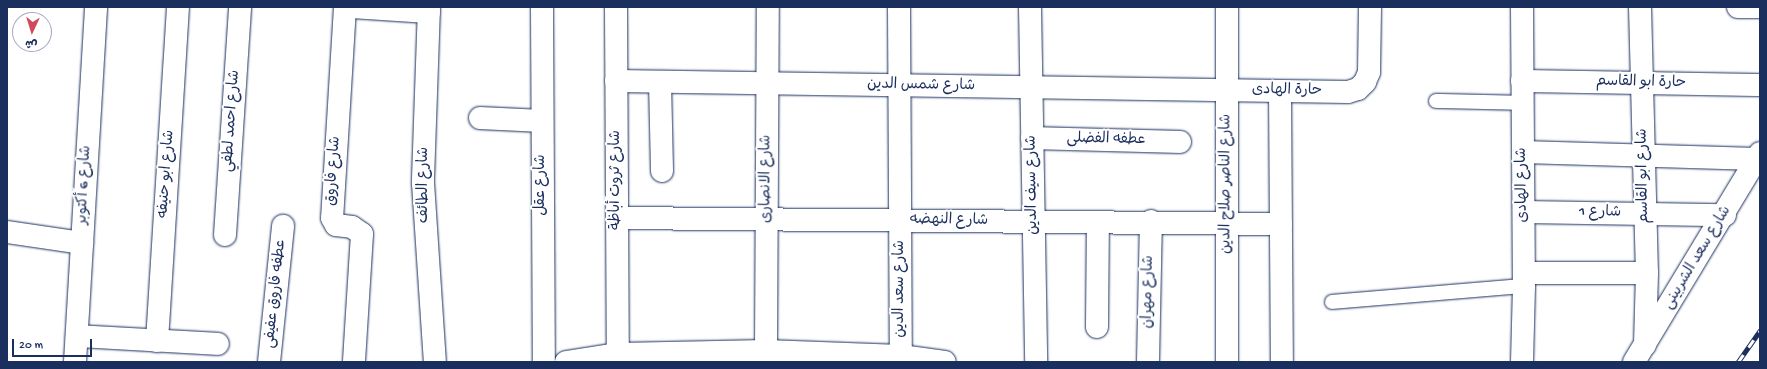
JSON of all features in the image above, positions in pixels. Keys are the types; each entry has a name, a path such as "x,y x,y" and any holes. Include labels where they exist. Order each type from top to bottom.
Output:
{"street":[{"name":"شارع 6 أكتوبر","path":"75,362 96,7"},
{"name":"شارع ابو حنيفه","path":"157,341 178,7"},
{"name":"شارع احمد لطفي","path":"225,235 240,7"},
{"name":"شارع فاروق","path":"345,7 332,218 336,225 352,228 362,234 354,362"},
{"path":"351,7 429,10"},
{"name":"شارع عقل","path":"542,7 544,362"},
{"name":"شارع ثروت أباظة","path":"616,7 618,354"},
{"name":"شارع الانصارى","path":"766,351 768,7"},
{"name":"شارع سعد الدين","path":"899,7 901,356"},
{"name":"شارع سيف الدين","path":"1030,7 1036,362"},
{"name":"شارع الناصر صلاح الدين","path":"1227,7 1227,362"},
{"name":"حارة الهادى","path":"1227,90 1348,92 1358,89 1365,82 1369,72 1370,7"},
{"name":"شارع الهادى","path":"1522,7 1524,212 1522,362"},
{"name":"شارع ابو القاسم","path":"1640,7 1647,274 1640,354"},
{"path":"1738,7 1760,7"},
{"name":"شارع الطائف","path":"429,10 423,183 435,362"},
{"name":"شارع شمس الدين","path":"616,81 1227,90"},
{"name":"حارة ابو القاسم","path":"1522,81 1760,85"},
{"path":"660,82 662,171"},
{"path":"1280,91 1282,362"},
{"path":"480,118 542,120"},
{"name":"عطفه الفضلى","path":"1032,138 1180,142"},
{"path":"1523,152 1644,156 1758,156"},
{"name":"شارع سعد الشربينى","path":"1640,354 1725,215 1758,156"},
{"name":"شارع 1","path":"1524,212 1725,215"},
{"name":"شارع النهضه","path":"617,218 1034,222 1151,221 1281,224"},
{"name":"شارع مهران","path":"1148,362 1151,221"},
{"path":"1097,327 1098,222"},
{"name":"عطفه فاروق عفيفى","path":"269,362 283,226"},
{"path":"7,232 82,243"},
{"path":"1524,280 1647,274"},
{"path":"77,336 218,344"},
{"path":"566,362 618,354 766,351 901,356 945,362"}],"lane":[{"path":"1436,101 1522,103"},
{"path":"1332,302 1524,280"}],"railway":[{"path":"1738,362 1760,330"}]}
